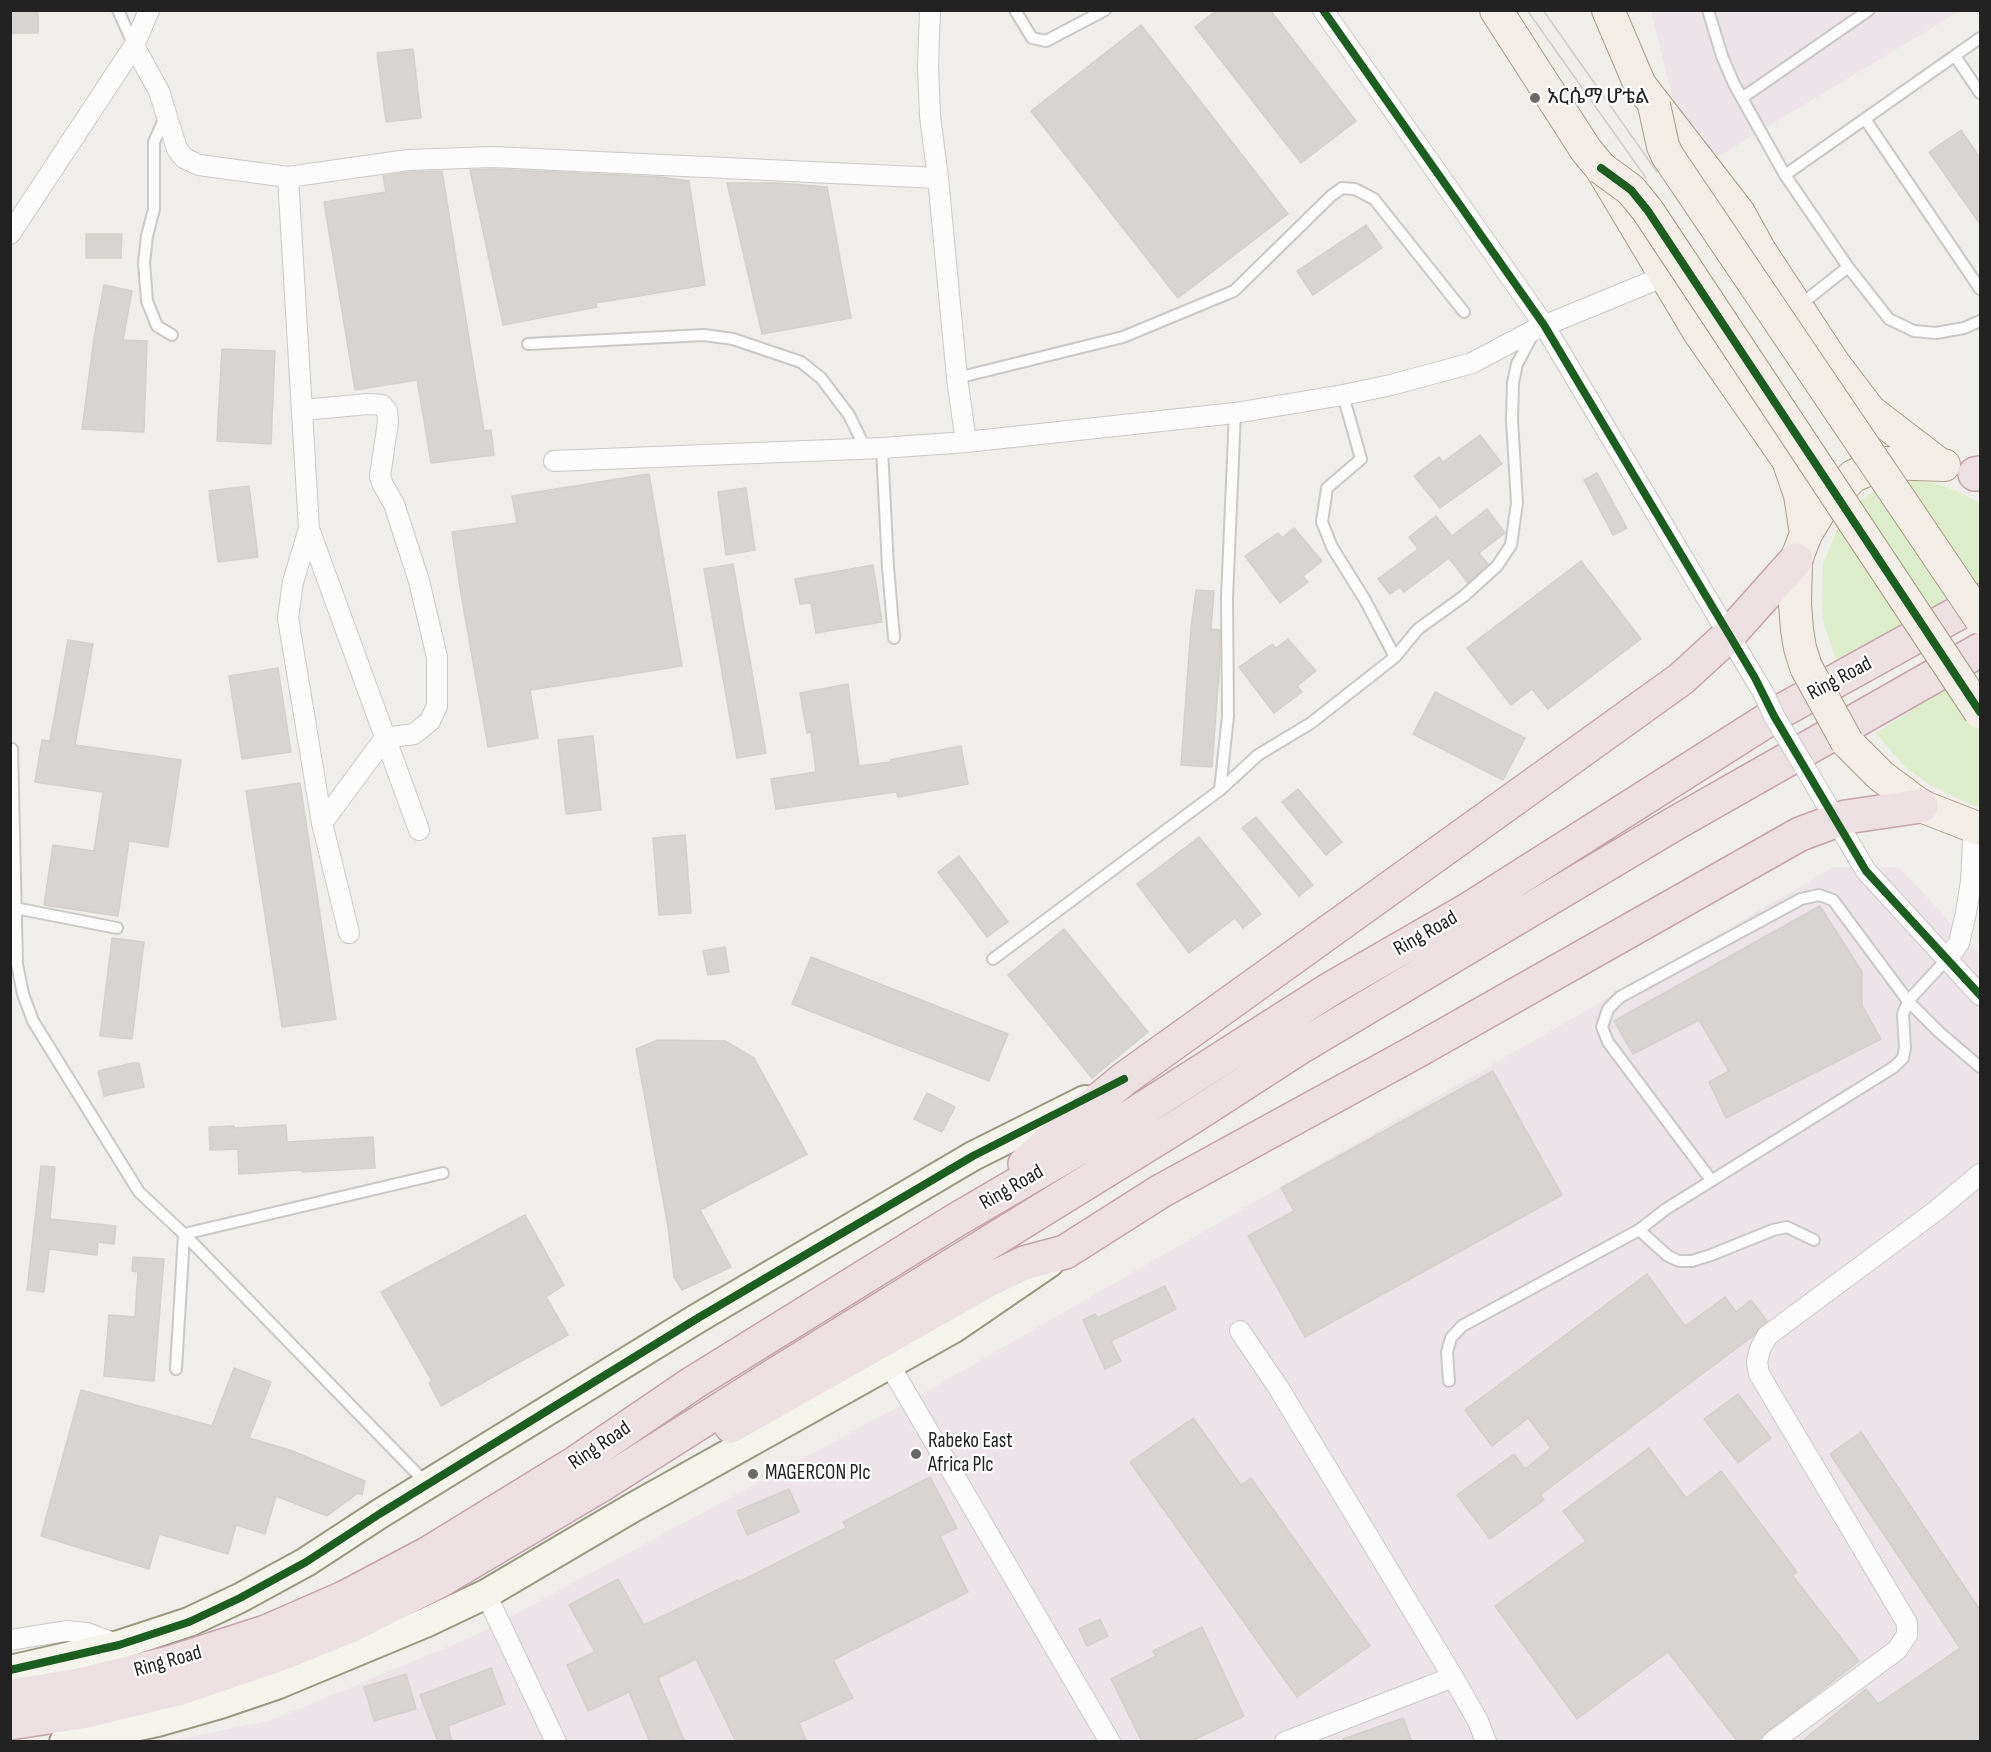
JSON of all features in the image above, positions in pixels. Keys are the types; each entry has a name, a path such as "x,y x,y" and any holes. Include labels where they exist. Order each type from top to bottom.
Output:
{"highway":[{"path":"978,1208 1066,1127 1124,1079 1681,679 1729,635 1801,547"},
{"name":"Ring Road","path":"10,1696 80,1685 173,1662 266,1632 344,1598 426,1554 577,1462 693,1383 956,1220 1123,1122 1332,988 1472,908 1783,710 1980,602"},
{"name":"Ring Road","path":"10,1723 87,1711 182,1688 280,1654 350,1626 439,1581 601,1485 1186,1121 1302,1046 1674,824 1980,650"},
{"path":"601,1485 741,1422 987,1281 1024,1263 1065,1252 1161,1191 1425,1046 1800,834 1836,820 1921,806"}],"main road":[{"path":"1496,10 1586,150 1601,168 1699,332 1788,460 1800,495 1801,547 1795,604 1800,648 1806,667 1847,742 1881,776 1921,806 1978,826"},
{"path":"1608,10 1640,85 1739,213 1760,251 1834,365 1870,411 1939,464"},
{"path":"1654,105 1667,155 1980,618"},
{"path":"1601,168 1631,190 1648,211 1980,712"},
{"path":"1801,547 1821,509 1853,476 1885,463 1950,465 1979,475"}],"street":[{"path":"10,234 134,46 149,10"},
{"path":"930,10 928,66 930,116 957,378 966,442"},
{"path":"1323,10 1396,112 1540,327 1729,635 1866,871 1980,995"},
{"path":"134,46 159,91 177,149 184,158 199,165 288,177 408,160 493,157 938,178"},
{"path":"288,177 309,529 419,830"},
{"path":"554,461 966,442 1235,414 1391,385 1472,363 1540,327 1665,276"},
{"path":"302,410 369,404 382,405 387,411 380,476 394,504 419,581 437,657 437,706 430,721 414,734 385,738 322,823"},
{"path":"309,529 293,582 288,618 322,823 349,933"},
{"path":"1947,959 1959,943 1966,914 1978,826"},
{"path":"10,1670 119,1645 189,1622 240,1598 306,1562 698,1317 963,1162 1124,1079"},
{"path":"1772,1742 1897,1650 1907,1635 1907,1623 1759,1374 1757,1362 1760,1349 1767,1336 1937,1210 1980,1174"},
{"path":"64,1742 157,1722 276,1685 425,1623 486,1594 632,1508 954,1328 1065,1252"},
{"path":"1240,1331 1278,1387 1453,1677 1478,1720 1486,1742"},
{"path":"889,1364 1110,1742"},
{"path":"486,1594 556,1742"},
{"path":"10,1640 66,1631 87,1633 119,1645"},
{"path":"1285,1742 1453,1677"}],"lane":[{"path":"118,10 134,46"},
{"path":"1016,10 1032,38 1046,42 1105,10"},
{"path":"1708,10 1722,56 1742,98 1785,175 1848,267 1889,319 1914,331 1936,333 1964,328 1980,321"},
{"path":"1742,98 1869,10"},
{"path":"1785,175 1980,38"},
{"path":"1955,56 1980,93"},
{"path":"166,115 154,142 153,209 144,263 147,301 157,326 172,335"},
{"path":"1865,119 1980,289"},
{"path":"957,378 1123,337 1234,291 1331,196 1342,189 1355,189 1374,199 1464,312"},
{"path":"1798,307 1848,267"},
{"path":"993,959 1220,790 1258,755 1311,723 1395,657 1418,629 1464,596 1497,566 1511,545 1517,503 1512,420 1513,383 1517,364 1540,327"},
{"path":"528,344 704,335 733,339 801,362 821,378 874,448 894,638"},
{"path":"1343,395 1361,459 1327,488 1322,522 1332,547 1365,600 1395,657"},
{"path":"1220,790 1228,716 1227,597 1235,414"},
{"path":"12,749 17,964 23,994 33,1021 139,1192 184,1234 427,1485"},
{"path":"1711,1180 1608,1042 1602,1027 1608,1009 1620,997 1801,899 1819,895 1833,900 1908,1001 1939,1032 1980,1067"},
{"path":"15,908 117,928"},
{"path":"1449,1381 1447,1352 1451,1338 1462,1326 1639,1230 1666,1209 1711,1180 1894,1067 1903,1058 1905,1048 1903,1014 1908,1001 1947,959"},
{"path":"184,1234 443,1173"},
{"path":"1639,1230 1668,1257 1679,1262 1711,1256 1773,1230 1788,1227 1814,1240"},
{"path":"176,1370 184,1234"}],"shaded area":[{"path":"1651,11 1960,11 1701,167 1674,104"},
{"path":"1834,867 1899,867 1980,954 1980,1741 168,1742 275,1719 478,1634 929,1390"}],"green space":[{"path":"1908,480 1934,483 1957,491 1980,503 1980,594 1841,673 1824,625 1823,564 1841,521 1852,506 1887,485"},
{"path":"1980,678 1980,807 1927,783 1904,766 1876,733 1951,688"}],"building":[{"path":"10,10 38,10 38,33 10,33"},
{"path":"1217,10 1270,10 1356,121 1301,163 1195,27"},
{"path":"1141,25 1288,214 1178,298 1031,111"},
{"path":"413,49 421,118 386,122 377,53"},
{"path":"1961,130 1980,158 1980,224 1929,152"},
{"path":"493,169 661,177 689,181 705,285 596,303 597,307 503,325 470,170"},
{"path":"442,171 484,431 491,430 494,455 431,463 417,380 355,390 324,202 386,192 383,176"},
{"path":"727,183 780,183 827,187 851,318 762,334"},
{"path":"1366,225 1382,248 1313,295 1297,271"},
{"path":"86,234 122,234 121,258 86,258"},
{"path":"104,285 132,291 123,340 147,341 144,432 82,429 94,338"},
{"path":"222,349 275,351 271,444 217,441"},
{"path":"1480,435 1502,464 1440,508 1414,476 1439,457 1443,462"},
{"path":"1597,473 1627,528 1613,535 1584,480"},
{"path":"649,474 682,666 530,690 538,738 488,747 452,532 517,523 512,496"},
{"path":"249,486 258,557 218,562 209,491"},
{"path":"746,488 755,550 726,555 718,492"},
{"path":"1487,509 1505,533 1479,553 1488,564 1468,583 1449,558 1404,592 1400,587 1390,594 1378,579 1418,549 1409,537 1436,516 1452,536"},
{"path":"1294,528 1322,561 1303,576 1308,582 1280,603 1245,556 1278,533 1282,538"},
{"path":"1581,561 1641,639 1548,709 1532,689 1511,705 1467,648"},
{"path":"733,564 766,753 737,758 704,569"},
{"path":"873,565 882,622 816,633 811,603 800,604 795,579"},
{"path":"1196,590 1214,591 1211,629 1220,630 1212,767 1181,765"},
{"path":"1288,639 1316,671 1297,686 1302,692 1274,713 1239,667 1272,644 1276,648"},
{"path":"68,640 93,644 75,745 181,760 168,847 129,841 118,916 44,905 53,845 94,851 103,792 35,782 42,740 50,741"},
{"path":"278,668 291,752 242,759 229,676"},
{"path":"848,684 859,766 891,762 890,760 961,746 968,784 898,797 896,792 776,809 771,779 816,772 811,732 807,733 800,693"},
{"path":"1435,692 1525,738 1503,780 1413,734"},
{"path":"593,736 601,810 566,814 558,740"},
{"path":"300,783 336,1019 282,1027 246,791"},
{"path":"1298,789 1342,842 1326,855 1282,802"},
{"path":"1256,817 1313,885 1299,896 1242,828"},
{"path":"685,835 691,913 659,915 653,838"},
{"path":"1199,837 1261,914 1243,928 1235,918 1189,953 1137,884"},
{"path":"959,856 1008,922 987,937 938,872"},
{"path":"1820,906 1862,972 1862,1005 1881,1039 1726,1118 1709,1082 1729,1071 1699,1020 1633,1054 1614,1021"},
{"path":"1064,929 1148,1032 1092,1078 1008,975"},
{"path":"112,938 144,942 132,1039 100,1036"},
{"path":"725,947 729,972 708,975 703,951"},
{"path":"811,957 1008,1034 989,1081 792,1004"},
{"path":"658,1040 725,1041 754,1058 807,1154 700,1210 731,1267 682,1290 674,1277 668,1227 636,1049"},
{"path":"139,1063 144,1087 104,1096 98,1071"},
{"path":"1493,1071 1562,1195 1305,1337 1248,1236 1294,1211 1281,1188"},
{"path":"927,1093 955,1107 942,1132 914,1119"},
{"path":"286,1125 287,1142 373,1137 375,1168 239,1174 238,1149 210,1150 209,1127"},
{"path":"41,1166 55,1167 50,1219 116,1226 114,1244 98,1242 97,1255 49,1249 44,1292 27,1290"},
{"path":"525,1215 564,1285 546,1297 568,1335 441,1406 429,1383 432,1381 381,1292"},
{"path":"133,1257 164,1259 154,1381 104,1376 109,1315 135,1317 138,1272 132,1271"},
{"path":"1647,1274 1685,1326 1725,1297 1736,1312 1751,1300 1767,1321 1753,1336 1540,1495 1544,1500 1490,1539 1457,1495 1514,1454 1525,1469 1551,1448 1528,1418 1492,1446 1465,1410"},
{"path":"1165,1286 1176,1309 1111,1341 1121,1361 1105,1369 1083,1320 1095,1314 1097,1318"},
{"path":"234,1368 271,1382 249,1438 290,1450 365,1481 362,1495 358,1493 327,1516 276,1496 265,1534 236,1525 228,1554 159,1534 149,1569 41,1536 81,1390 212,1426"},
{"path":"1738,1394 1771,1438 1738,1463 1704,1419"},
{"path":"1193,1418 1241,1485 1251,1478 1370,1646 1297,1697 1130,1462"},
{"path":"1861,1432 1980,1610 1980,1742 1801,1742 1866,1689 1878,1704 1960,1648 1830,1454"},
{"path":"1649,1448 1686,1498 1721,1471 1797,1572 1792,1575 1859,1661 1755,1742 1738,1742 1668,1652 1577,1719 1495,1606 1586,1541 1563,1511"},
{"path":"930,1477 957,1528 940,1536 968,1592 833,1660 853,1698 799,1723 807,1742 736,1742 696,1659 658,1678 685,1742 650,1742 629,1692 588,1711 567,1665 595,1652 569,1605 618,1579 644,1625 738,1580 739,1582 846,1528 843,1522"},
{"path":"789,1489 799,1512 747,1535 737,1511"},
{"path":"1100,1619 1108,1636 1087,1646 1079,1629"},
{"path":"1202,1627 1244,1716 1189,1742 1142,1742 1111,1679 1156,1656 1153,1651"},
{"path":"491,1668 505,1704 448,1726 452,1742 438,1742 420,1695"},
{"path":"406,1674 416,1709 374,1721 364,1687"},
{"path":"1403,1718 1412,1742 1343,1742 1343,1739"}],"tram line":[{"path":"1527,10 1646,178"},
{"path":"1543,10 1657,172"}],"cycle path":[{"path":"1323,10 1544,325 1755,678 1774,716 1866,871 1980,995"},
{"path":"1601,168 1631,190 1648,211 1980,712"},
{"path":"10,1670 119,1645 189,1622 240,1598 306,1562 381,1513 698,1318 973,1156 1124,1079"}],"place":[{"name":"አርሴማ ሆቴል","path":"1535,98"},
{"name":"Rabeko East Africa Plc","path":"916,1454"},
{"name":"MAGERCON Plc","path":"753,1474"}]}
